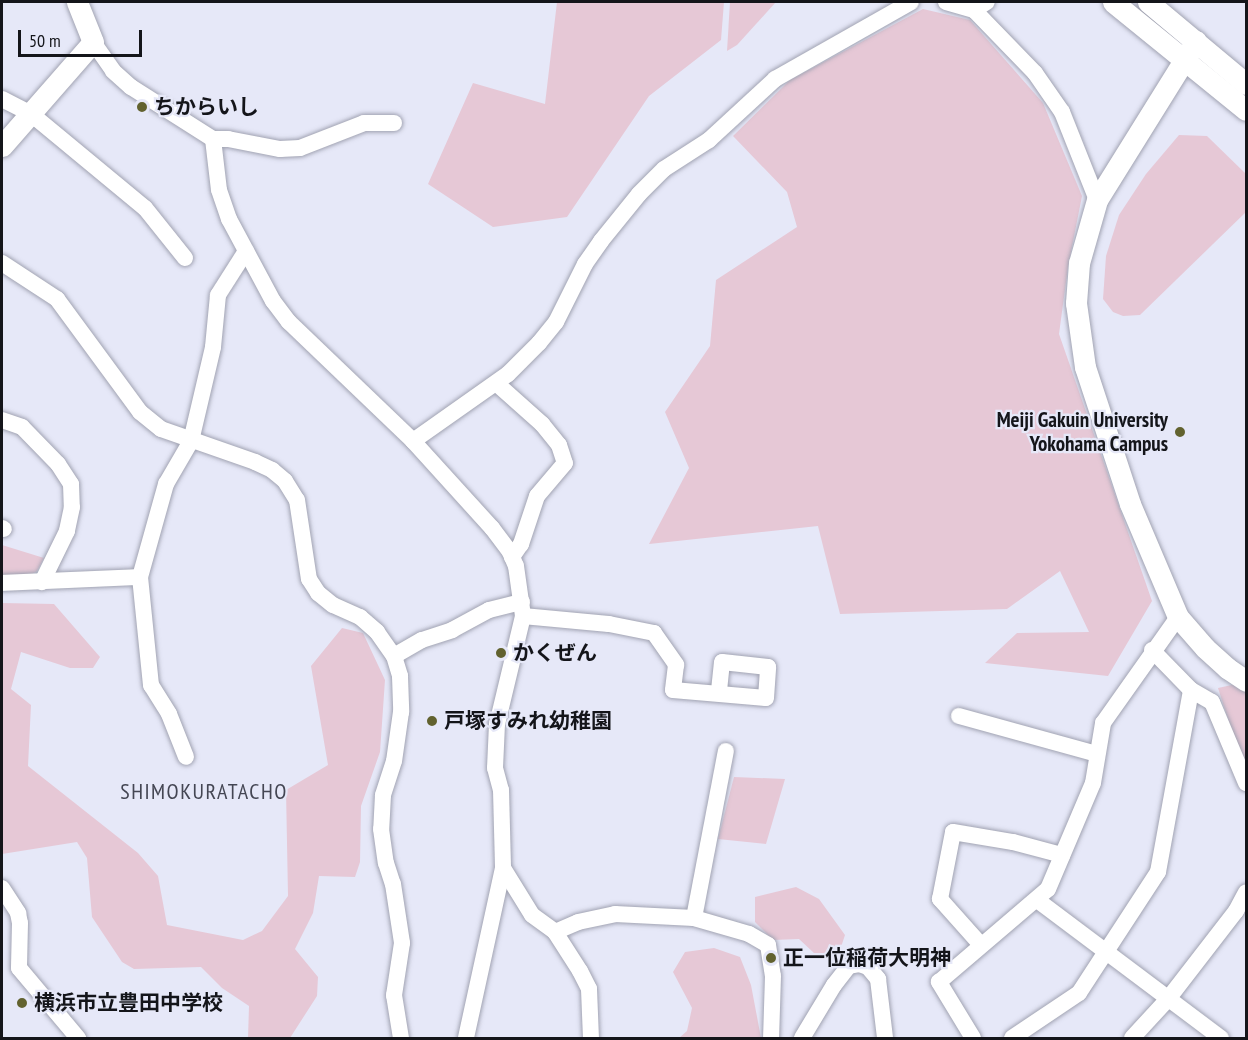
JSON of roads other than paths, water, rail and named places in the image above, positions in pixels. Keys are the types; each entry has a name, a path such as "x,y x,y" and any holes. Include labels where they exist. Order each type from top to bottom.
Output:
{"street":[{"path":"77,2 93,42 114,71 131,87 213,139 228,139 280,148 300,148 364,123 394,123"},
{"path":"413,441 496,383 539,343 556,321 590,256 639,195 664,170 710,141 775,79 912,2"},
{"path":"946,2 980,5 1035,74 1062,112 1097,200"},
{"path":"1113,2 1246,84"},
{"path":"1148,2 1246,110"},
{"path":"2,146 93,42"},
{"path":"1191,50 1097,200 1079,263 1076,303 1083,356 1130,504 1178,617 1205,648 1246,681"},
{"path":"2,99 30,113 145,208 185,258"},
{"path":"213,139 219,190 229,219 289,322 413,441 485,521 512,557 522,609 497,724 495,768 501,790 504,868 466,1038"},
{"path":"186,757 169,714 151,685 140,577 166,484 191,441 213,347 218,296 246,250"},
{"path":"2,264 57,299 140,411 161,429 255,462 272,470 285,482 297,500 309,579 318,593 333,605 360,617 377,633 394,656 400,676 401,712 394,761 383,795 381,829 386,863 393,884 402,943 394,995 401,1038"},
{"path":"496,383 553,438 559,445 565,463 537,496 521,544 512,557"},
{"path":"2,420 22,427 58,464 70,484 72,507 67,531 42,582"},
{"path":"2,583 140,577"},
{"path":"394,656 422,640 452,630 489,610 522,609 654,633 676,664 673,690 720,692"},
{"path":"973,1038 939,982 1048,889 1093,783 1103,723 1152,650 1178,617"},
{"path":"1152,650 1191,690 1212,702 1246,783"},
{"path":"1012,1038 1079,993 1158,872 1191,690"},
{"path":"959,716 1097,754"},
{"path":"694,918 726,751"},
{"path":"981,945 940,898 953,832 1013,842 1062,855"},
{"path":"504,868 532,915 555,932 580,971 589,989 591,1038"},
{"path":"2,888 18,913 20,923 19,968 78,1038"},
{"path":"1132,1038 1241,915 1246,892"},
{"path":"1037,900 1221,1038"},
{"path":"555,932 578,922 615,914 694,918 749,934 768,945 773,976 771,1038"},
{"path":"802,1038 834,985 849,966 859,964 868,966 879,979 885,1038"}],"place":[{"name":"ちからいし","path":"142,107"},
{"name":"Meiji Gakuin University Yokohama Campus","path":"1180,432"},
{"name":"かくぜん","path":"501,653"},
{"name":"戸塚すみれ幼稚園","path":"432,721"},
{"name":"正一位稲荷大明神","path":"771,958"},
{"name":"横浜市立豊田中学校","path":"22,1003"}],"district":[{"name":"SHIMOKURATACHO","path":"204,792"}]}
